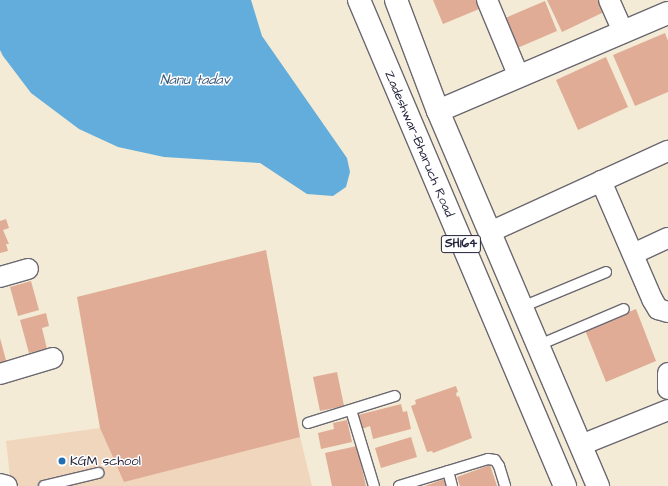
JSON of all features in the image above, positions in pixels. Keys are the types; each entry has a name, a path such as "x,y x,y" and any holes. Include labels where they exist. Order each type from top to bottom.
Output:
{"main road":[{"name":"Zadeshwar-Bharuch Road","path":"359,0 565,486"},
{"name":"SH164","path":"396,0 438,111 598,486"},
{"path":"438,111 668,13"}],"street":[{"path":"487,0 518,77"},
{"path":"609,0 623,32"},
{"path":"490,232 668,151"},
{"path":"601,181 652,300 658,309 668,312"},
{"path":"633,254 668,238"},
{"path":"0,277 28,269"},
{"path":"0,374 53,358"},
{"path":"668,374 668,389"},
{"path":"580,445 668,410"},
{"path":"0,484 7,486"}],"lane":[{"path":"522,307 606,272"},
{"path":"539,346 624,309"},
{"path":"308,423 395,396"},
{"path":"351,410 374,486"},
{"path":"399,486 488,459 494,460 499,466 505,486"},
{"path":"448,471 452,486"},
{"path":"44,486 98,473"}],"shaded area":[{"name":"KGM school","path":"100,428 300,437 312,486 11,486 6,441"}],"water":[{"name":"Nanu tadav","path":"0,0 251,0 262,36 347,158 350,172 346,187 333,196 307,194 260,163 164,157 118,147 79,129 31,93 3,56 0,50"}],"building":[{"path":"433,0 481,0 484,7 443,24"},
{"path":"547,0 598,0 604,12 562,32"},
{"path":"545,1 557,31 515,49 503,19"},
{"path":"665,33 668,41 668,92 635,106 613,55"},
{"path":"606,57 628,107 578,130 556,80"},
{"path":"6,219 9,228 3,230 9,244 6,244 8,251 0,253 0,221"},
{"name":"KGM school","path":"266,250 300,437 124,482 100,428 77,297"},
{"path":"31,281 39,310 18,316 10,287"},
{"path":"636,309 656,361 606,382 585,330"},
{"path":"46,313 49,326 42,328 47,349 29,353 20,320"},
{"path":"0,338 7,364 0,366"},
{"path":"337,372 344,406 320,411 313,377"},
{"path":"456,386 458,392 456,393 457,397 459,396 472,438 433,453 432,451 427,452 411,406 416,404 415,400"},
{"path":"401,404 403,412 407,411 411,429 373,439 370,426 362,429 358,415"},
{"path":"347,420 352,442 321,449 318,433 334,429 333,423"},
{"path":"411,437 417,457 381,468 375,448"},
{"path":"357,446 366,486 332,486 325,453"},
{"path":"490,465 497,486 460,486 457,477"},
{"path":"444,479 446,486 425,486"}],"place":[{"name":"KGM school","path":"62,461"}]}
